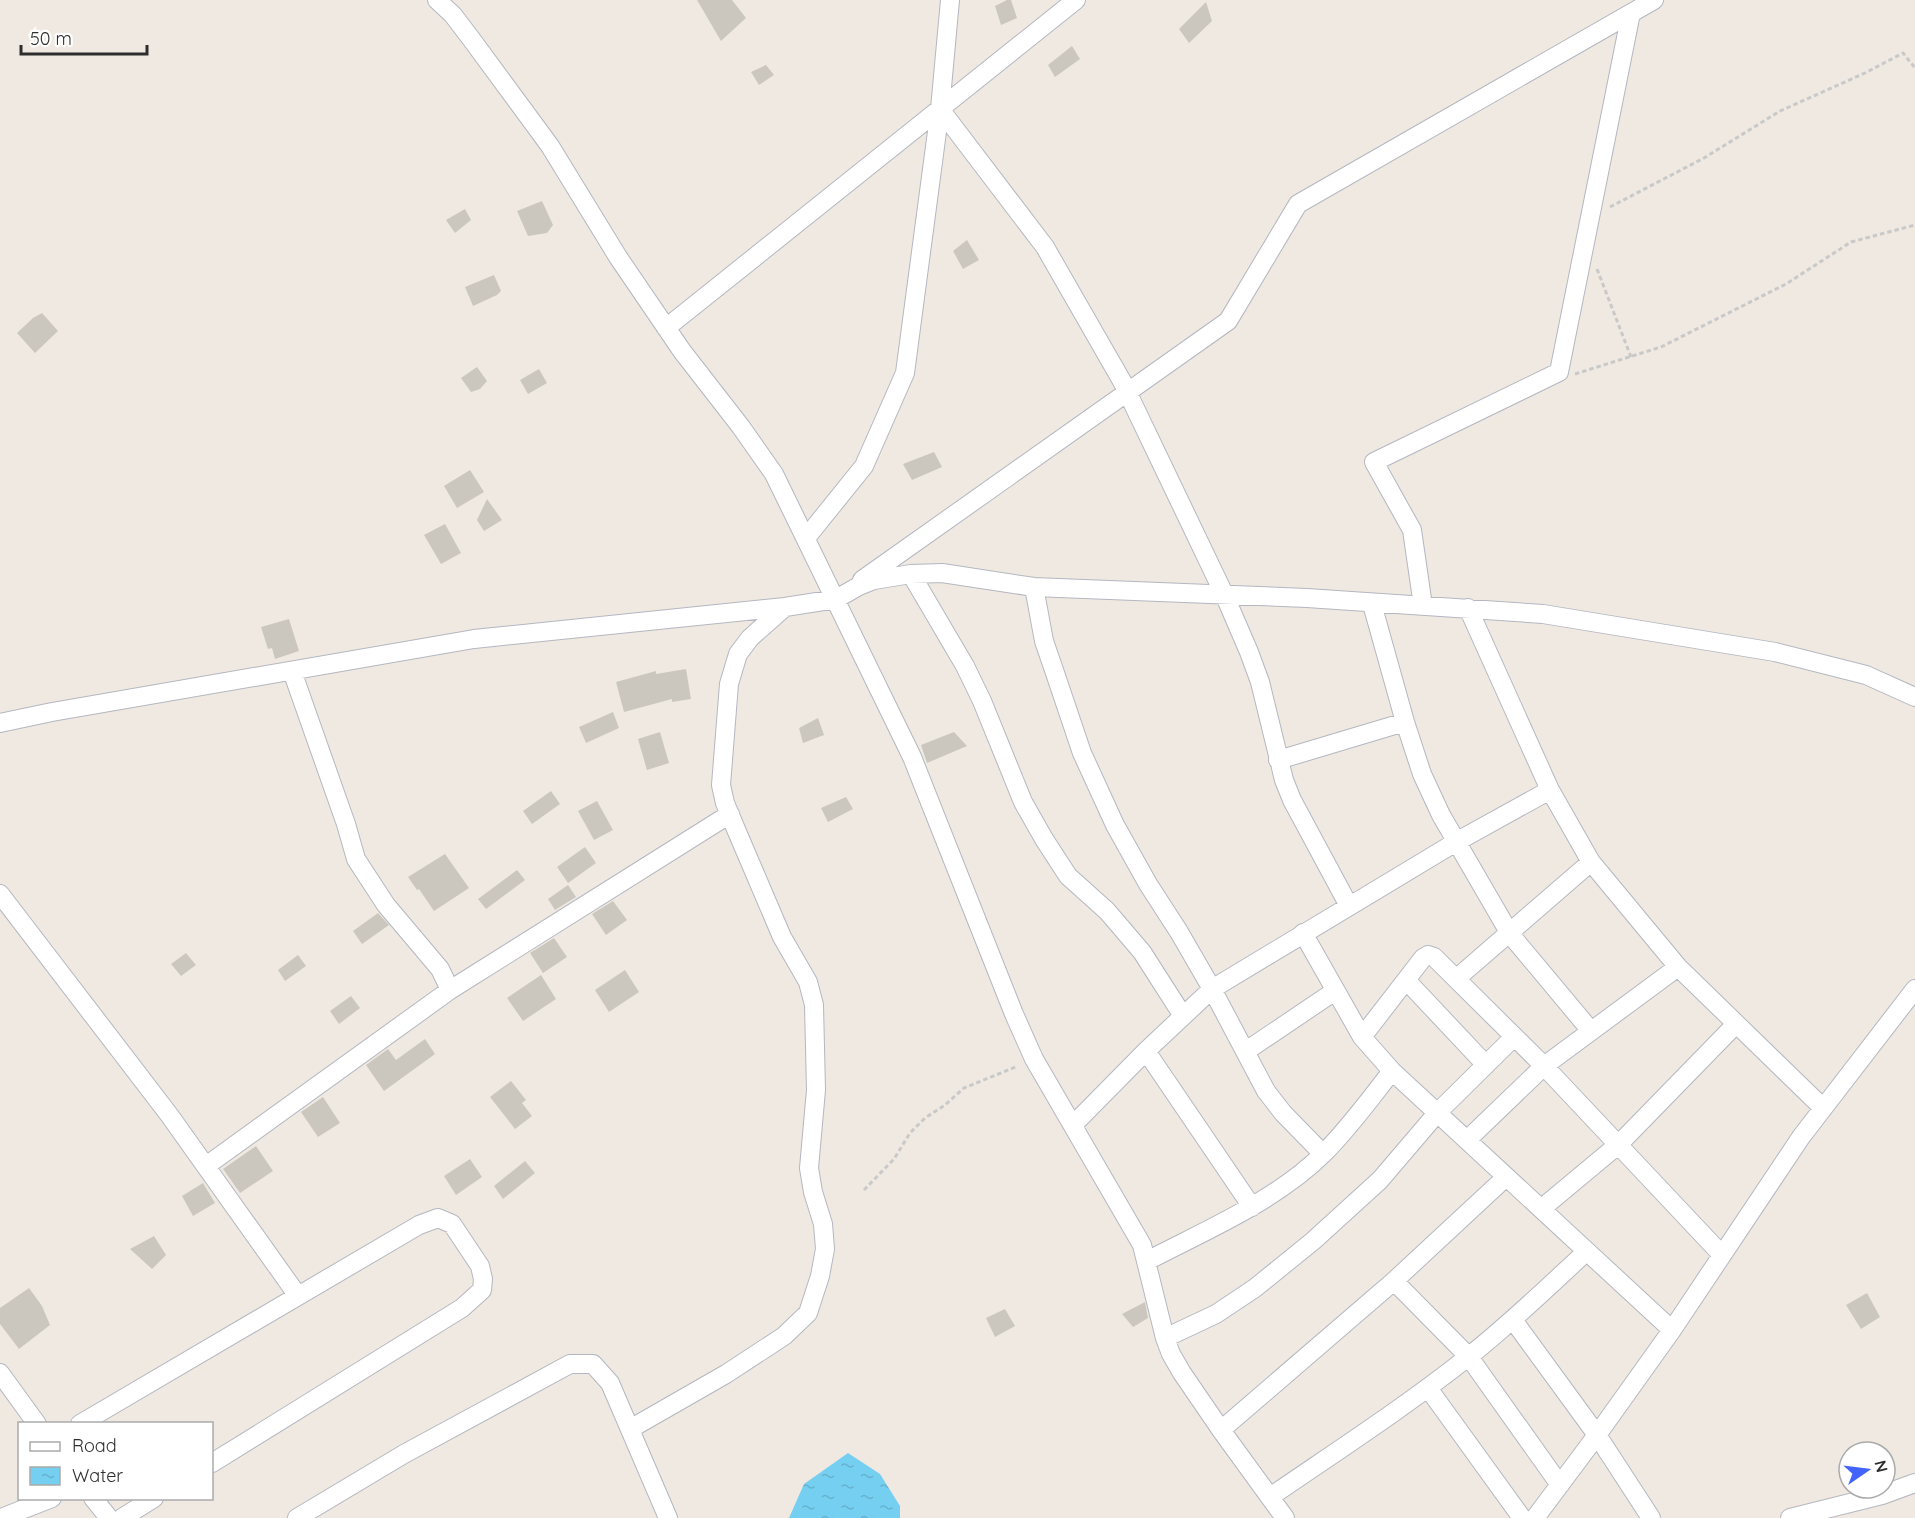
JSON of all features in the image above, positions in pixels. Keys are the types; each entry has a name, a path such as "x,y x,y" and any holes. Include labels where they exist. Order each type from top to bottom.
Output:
{"street":[{"path":"437,0 453,15 550,146 666,328 774,474 912,756 1017,1022 1034,1059 1134,1230 1147,1261 1165,1338 1182,1373 1285,1518"},
{"path":"806,538 864,466 905,373 940,109 950,0"},
{"path":"666,328 1076,0"},
{"path":"836,599 1228,321 1298,204 1654,0"},
{"path":"1423,606 1412,530 1374,462 1559,372 1631,13"},
{"path":"940,109 1046,247 1128,392 1224,594 1260,682 1278,760 1292,800 1349,906"},
{"path":"0,723 474,639 785,607 836,599 874,580 911,574 942,573 1034,586 1224,594 1543,614 1775,652 1866,675 1915,697"},
{"path":"911,574 969,675 1023,802 1044,839 1068,876 1107,911 1142,952 1183,1016"},
{"path":"1034,586 1044,641 1087,763 1115,825 1212,989 1266,1091 1283,1113 1323,1154"},
{"path":"1372,604 1422,774 1456,842 1510,934 1591,1031"},
{"path":"630,1429 726,1374 784,1336 808,1313 820,1276 825,1249 823,1224 813,1192 809,1168 816,1090 814,1005 808,982 782,937 730,814 721,785 729,684 738,654 750,638 785,607"},
{"path":"1468,608 1550,789 1592,862 1678,967 1823,1108"},
{"path":"292,671 346,824 356,859 386,905 440,969 450,990"},
{"path":"1278,760 1405,722"},
{"path":"1072,1125 1212,989 1456,842 1550,789"},
{"path":"206,1167 450,990 730,814"},
{"path":"1456,978 1592,862"},
{"path":"0,894 170,1116 298,1296"},
{"path":"1304,933 1362,1038 1392,1071 1672,1330"},
{"path":"1362,1038 1423,958 1428,955 1440,961 1544,1066 1722,1254"},
{"path":"1467,1140 1544,1066 1678,967"},
{"path":"1406,980 1486,1065"},
{"path":"1535,1518 1597,1436 1672,1330 1801,1137 1915,989"},
{"path":"1246,1051 1335,991"},
{"path":"1541,1209 1619,1144 1736,1024"},
{"path":"1165,1338 1226,1308 1255,1288 1313,1241 1380,1180 1438,1112 1514,1037"},
{"path":"1146,1052 1252,1207"},
{"path":"1147,1261 1252,1207 1323,1154 1347,1128 1392,1071"},
{"path":"1221,1430 1394,1281 1506,1177"},
{"path":"83,1422 419,1225 438,1218 452,1224 480,1266 483,1279 482,1290 462,1308 213,1462"},
{"path":"1270,1497 1469,1357 1513,1320 1587,1251"},
{"path":"1394,1281 1469,1357 1560,1485"},
{"path":"1513,1320 1597,1436 1651,1518"},
{"path":"297,1518 404,1454 570,1364 593,1364 610,1383 667,1518"},
{"path":"0,1373 36,1422"},
{"path":"1428,1388 1522,1518"},
{"path":"1800,1517 1882,1495 1915,1483"},
{"path":"1,1518 47,1500"},
{"path":"95,1500 109,1518"},
{"path":"123,1518 151,1500"}],"path":[{"path":"1590,217 1704,158 1780,111 1865,74 1903,53 1915,68"},
{"path":"1559,372 1569,376 1661,347 1776,289 1851,242 1915,225"},
{"path":"1586,240 1631,357"},
{"path":"864,1190 894,1159 910,1133 925,1118 945,1105 964,1088 1034,1059"}],"water":[{"path":"848,1453 880,1474 900,1506 900,1518 789,1518 804,1484"}],"building":[{"path":"697,0 732,0 746,18 721,41"},
{"path":"1011,0 1017,18 1001,25 995,6"},
{"path":"1206,2 1212,21 1189,43 1179,29"},
{"path":"1072,46 1080,59 1055,77 1048,65"},
{"path":"766,65 774,75 759,85 751,72"},
{"path":"542,201 553,225 547,233 528,236 517,211"},
{"path":"465,209 471,220 455,233 446,220"},
{"path":"967,240 979,260 963,269 953,251"},
{"path":"494,275 501,291 473,306 465,287"},
{"path":"42,313 58,331 35,353 17,333"},
{"path":"477,367 487,381 480,389 471,392 461,378"},
{"path":"539,369 547,383 528,394 520,380"},
{"path":"934,452 942,467 912,480 903,464"},
{"path":"470,470 484,492 457,508 444,486"},
{"path":"487,499 502,520 484,531 477,520"},
{"path":"445,524 461,553 441,564 424,535"},
{"path":"289,619 299,651 275,659 272,648 268,649 261,627"},
{"path":"686,669 691,699 672,702 672,699 624,712 616,682 656,671 656,674"},
{"path":"613,712 619,728 586,743 579,727"},
{"path":"818,718 824,735 803,743 799,728"},
{"path":"660,732 669,763 647,770 638,739"},
{"path":"954,732 967,746 927,763 921,745"},
{"path":"551,791 560,804 532,824 523,811"},
{"path":"846,797 853,809 828,822 821,808"},
{"path":"597,801 613,830 594,840 578,811"},
{"path":"585,847 596,863 568,883 557,867"},
{"path":"445,854 469,888 434,911 408,877"},
{"path":"517,870 525,880 486,909 478,899"},
{"path":"568,885 576,897 555,910 548,899"},
{"path":"613,901 627,920 606,935 592,914"},
{"path":"378,913 389,925 362,944 353,931"},
{"path":"554,938 567,957 543,973 530,953"},
{"path":"186,953 196,965 181,976 171,964"},
{"path":"298,955 306,966 285,981 278,970"},
{"path":"625,970 639,992 609,1012 595,990"},
{"path":"541,975 556,999 523,1021 507,998"},
{"path":"351,996 360,1008 339,1024 330,1011"},
{"path":"425,1039 435,1054 384,1091 366,1065 388,1049 396,1060"},
{"path":"511,1081 526,1100 522,1103 532,1116 515,1129 490,1097"},
{"path":"323,1097 340,1123 318,1137 301,1112"},
{"path":"256,1146 273,1171 240,1193 223,1169"},
{"path":"470,1159 482,1177 456,1195 444,1176"},
{"path":"525,1161 535,1173 503,1199 494,1186"},
{"path":"203,1183 215,1203 193,1216 182,1196"},
{"path":"154,1236 166,1255 152,1269 130,1249"},
{"path":"29,1288 42,1306 50,1325 19,1349 0,1324 0,1308"},
{"path":"1867,1293 1880,1317 1861,1329 1846,1305"},
{"path":"1145,1302 1148,1318 1133,1327 1122,1314"},
{"path":"1005,1309 1015,1326 995,1337 986,1318"}]}
